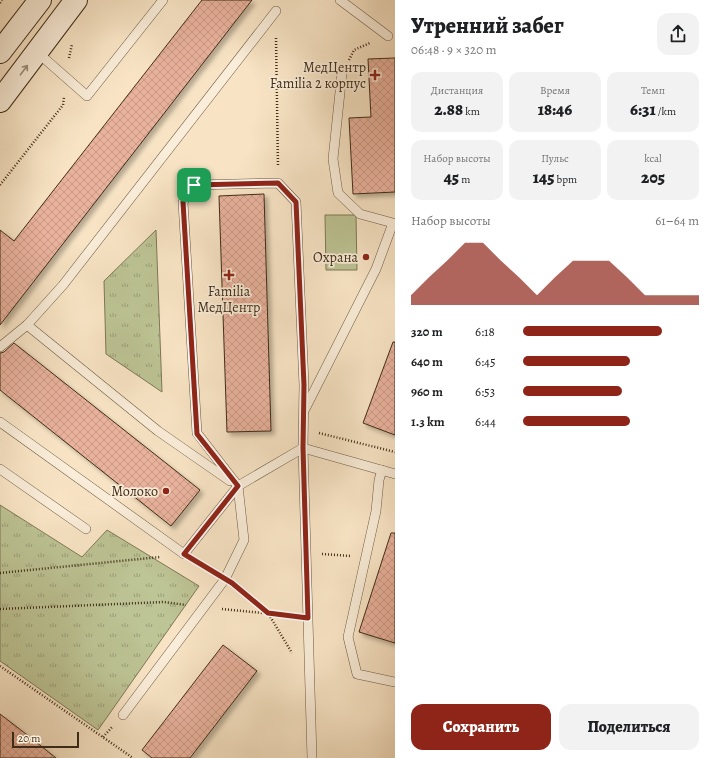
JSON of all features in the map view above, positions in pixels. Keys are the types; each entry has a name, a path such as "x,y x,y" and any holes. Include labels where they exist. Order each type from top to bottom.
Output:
{"main road":[{"path":"0,52 40,0"},
{"path":"0,101 76,0"}],"lane":[{"path":"38,52 87,96 163,0"},
{"path":"340,0 388,36"},
{"path":"0,347 27,326 63,285 276,12"},
{"path":"304,410 376,269 394,222 360,214 338,193 333,159 342,73"},
{"path":"123,715 206,607 225,579 244,540 238,486 197,434 183,202 194,185 278,183 296,202 304,410 303,448 312,758"},
{"path":"27,326 158,430 238,486"},
{"path":"0,422 184,554 238,486 303,448 395,474"},
{"path":"0,469 86,528"},
{"path":"382,470 379,480 376,511 348,637 357,674 395,682"}],"path":[{"path":"276,12 278,183"},
{"path":"342,73 354,50 388,36"},
{"path":"0,185 63,105 65,76 73,42"},
{"path":"303,429 395,452"},
{"path":"0,573 184,554 232,583 268,613 310,681"},
{"path":"328,555 366,557"},
{"path":"0,609 164,602 308,618"},
{"path":"0,666 133,758"}],"green space":[{"path":"325,215 356,215 357,270 326,270"},
{"path":"156,230 162,392 106,354 104,281"},
{"path":"0,505 82,557 107,530 199,586 98,730 0,661"}],"building":[{"path":"202,0 252,0 0,325 0,230 14,241"},
{"path":"395,58 395,192 353,194 349,118 371,117 368,59"},
{"path":"264,194 271,431 227,432 219,196"},
{"path":"393,342 395,342 395,435 363,423"},
{"path":"14,343 200,490 171,526 0,390 0,353 4,352"},
{"path":"391,533 395,533 395,643 359,632"},
{"path":"223,645 257,671 190,758 152,758 142,750"},
{"path":"0,714 26,734 56,758 0,758"}],"place":[{"name":"МедЦентр Familia 2 корпус","path":"375,75"},
{"name":"Охрана","path":"366,257"},
{"name":"Familia МедЦентр","path":"229,275"},
{"name":"Молоко","path":"166,491"}],"route":[{"path":"278,183 296,202 304,385 303,448 308,618 268,613 232,583 184,554 238,486 197,434 183,202 194,185 278,183"}]}
